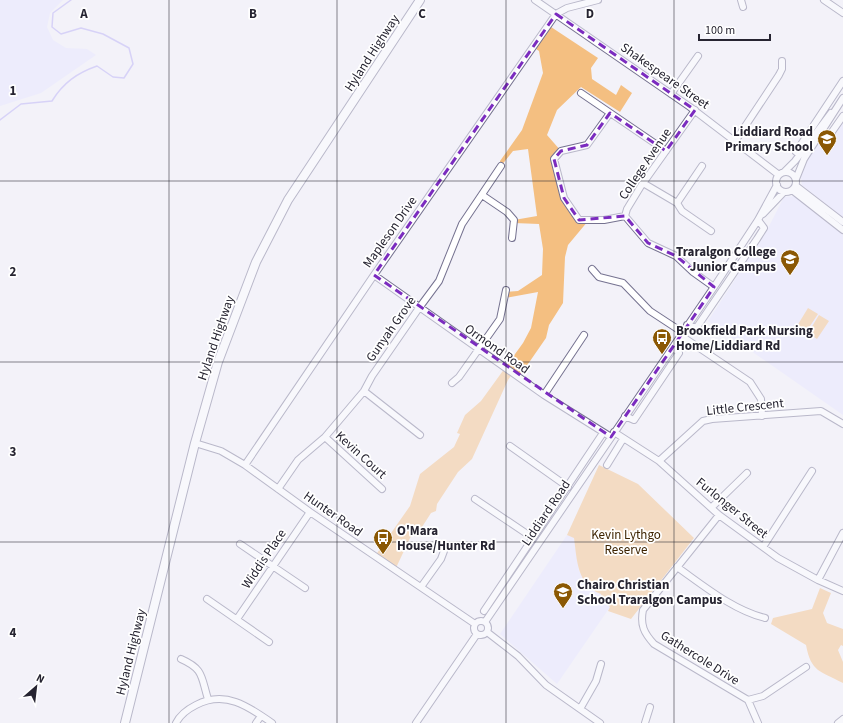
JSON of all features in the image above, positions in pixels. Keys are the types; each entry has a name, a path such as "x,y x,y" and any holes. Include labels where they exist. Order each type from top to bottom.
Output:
{"main road":[{"name":"Hyland Highway","path":"125,723 218,362 256,262 288,200 420,0"}],"street":[{"name":"Shakespeare Street","path":"535,0 695,110 782,173"},
{"path":"556,14 568,8 598,0"},
{"path":"741,0 743,7"},
{"path":"824,0 843,13"},
{"name":"Mapleson Drive","path":"245,465 374,275 556,14"},
{"path":"672,94 698,56"},
{"path":"736,140 779,75 782,69 782,61"},
{"path":"796,152 843,81"},
{"path":"581,94 666,151"},
{"path":"794,188 804,159 819,139 842,100"},
{"path":"794,188 784,192 777,186 776,179 795,162 822,123 842,100"},
{"name":"College Avenue","path":"695,110 644,183 627,209 625,216 648,242 676,256 693,272 714,287"},
{"path":"610,113 588,145 561,151 554,159 564,198 578,220 604,220 625,216"},
{"path":"819,139 829,136 843,116"},
{"name":"Gunyah Grove","path":"278,490 298,460 325,437 364,391 372,376 418,308 439,281 462,224 501,166"},
{"path":"677,203 702,166"},
{"path":"782,173 792,174 796,179"},
{"path":"644,183 677,203 682,211 711,231"},
{"name":"Liddiard Road","path":"485,622 714,287 758,220 777,186"},
{"path":"794,188 843,222"},
{"path":"794,188 843,230"},
{"name":"Liddiard Road","path":"758,220 784,192"},
{"path":"482,195 507,212 514,220 512,238"},
{"path":"687,325 698,327 764,228 758,220"},
{"path":"592,269 599,277 622,283 650,311 750,382 761,399 762,416"},
{"name":"Ormond Road","path":"374,275 418,308 544,395 604,433 612,435"},
{"path":"452,383 459,377 480,350 500,319 506,290"},
{"path":"544,395 584,335"},
{"path":"364,391 420,435"},
{"name":"Little Crescent","path":"659,461 703,422 712,419 821,411 843,424"},
{"name":"Liddiard Road","path":"484,611 604,433"},
{"name":"Furlonger Street","path":"612,435 623,439 659,461 719,515 763,548 818,580 843,591"},
{"name":"Kevin Court","path":"325,437 382,488"},
{"path":"607,465 623,439"},
{"name":"Hunter Road","path":"196,443 222,451 245,465 278,490 475,624"},
{"path":"510,446 568,487"},
{"path":"763,548 812,471"},
{"path":"711,508 747,473"},
{"path":"475,499 533,538"},
{"name":"Widdis Place","path":"236,619 310,512"},
{"name":"Gathercole Drive","path":"719,515 643,610 640,622 646,634 654,644 748,700 758,723"},
{"path":"818,580 843,532"},
{"path":"240,544 306,588"},
{"path":"421,587 441,559 444,551"},
{"path":"677,567 724,599 752,615 765,618"},
{"path":"207,600 269,642"},
{"path":"477,634 474,628 475,624 479,621 485,622 488,626 487,632"},
{"path":"477,634 484,635 487,632"},
{"path":"487,632 518,656 546,685 600,723"},
{"path":"416,723 477,634"},
{"path":"181,659 195,665 200,673 208,699"},
{"path":"580,709 596,681 601,664"},
{"path":"748,700 763,696 806,667"},
{"path":"176,723 186,711 208,699 233,700 272,723"},
{"path":"645,723 650,707"},
{"path":"256,723 261,716"},
{"path":"838,723 843,719"}],"highlighted area":[{"path":"556,14 695,110 666,151 610,113 587,145 561,151 554,159 564,198 579,220 625,216 648,243 676,256 714,287 611,437 374,275"}],"shaded area":[{"path":"0,0 63,0 50,13 47,27 53,40 66,48 87,49 96,55 41,93 0,106"},
{"name":"Liddiard Road Primary School","path":"843,122 843,218 802,185 800,171 820,141 831,139"},
{"name":"Traralgon College Junior Campus","path":"796,196 843,231 843,415 708,321 766,232 784,197"},
{"name":"Chairo Christian School Traralgon Campus","path":"567,535 574,537 579,571 601,594 603,600 610,607 557,684 500,634"}],"green space":[{"path":"548,25 598,58 591,68 592,79 616,95 621,85 632,93 620,112 581,87 557,110 547,135 561,151 556,155 562,192 579,219 588,221 568,245 565,257 563,303 549,325 546,338 519,377 513,373 508,380 472,459 458,472 437,504 436,511 431,513 422,527 410,538 395,570 375,556 410,506 420,474 454,447 460,434 457,433 465,415 481,401 523,343 531,328 538,292 505,298 506,292 518,291 542,275 543,249 539,224 514,223 514,220 537,216 528,149 513,151 501,166 500,161 522,130 543,73 539,51 533,47"},
{"path":"808,308 818,314 806,332 797,326"},
{"path":"819,315 829,321 817,339 808,333"},
{"name":"Kevin Lythgo Reserve","path":"599,465 638,484 694,538 631,619 608,611 610,607 603,600 601,594 587,585 580,571 574,538 567,535"},
{"path":"820,588 831,593 823,613 827,623 843,629 843,646 841,645 838,650 843,662 843,683 823,673 814,666 808,654 806,645 771,624 773,618 812,609"}],"waterway":[{"path":"0,120 21,104 52,101 71,79 97,66 113,77 124,78 133,64 129,48 103,34 81,28 61,34 52,27 53,13 71,0"}],"place":[{"name":"Liddiard Road Primary School","path":"827,156"},
{"name":"Traralgon College Junior Campus","path":"790,276"},
{"name":"Brookfield Park Nursing Home/Liddiard Rd","path":"662,355"},
{"name":"O'Mara House/Hunter Rd","path":"383,555"},
{"name":"Chairo Christian School Traralgon Campus","path":"563,609"}]}
